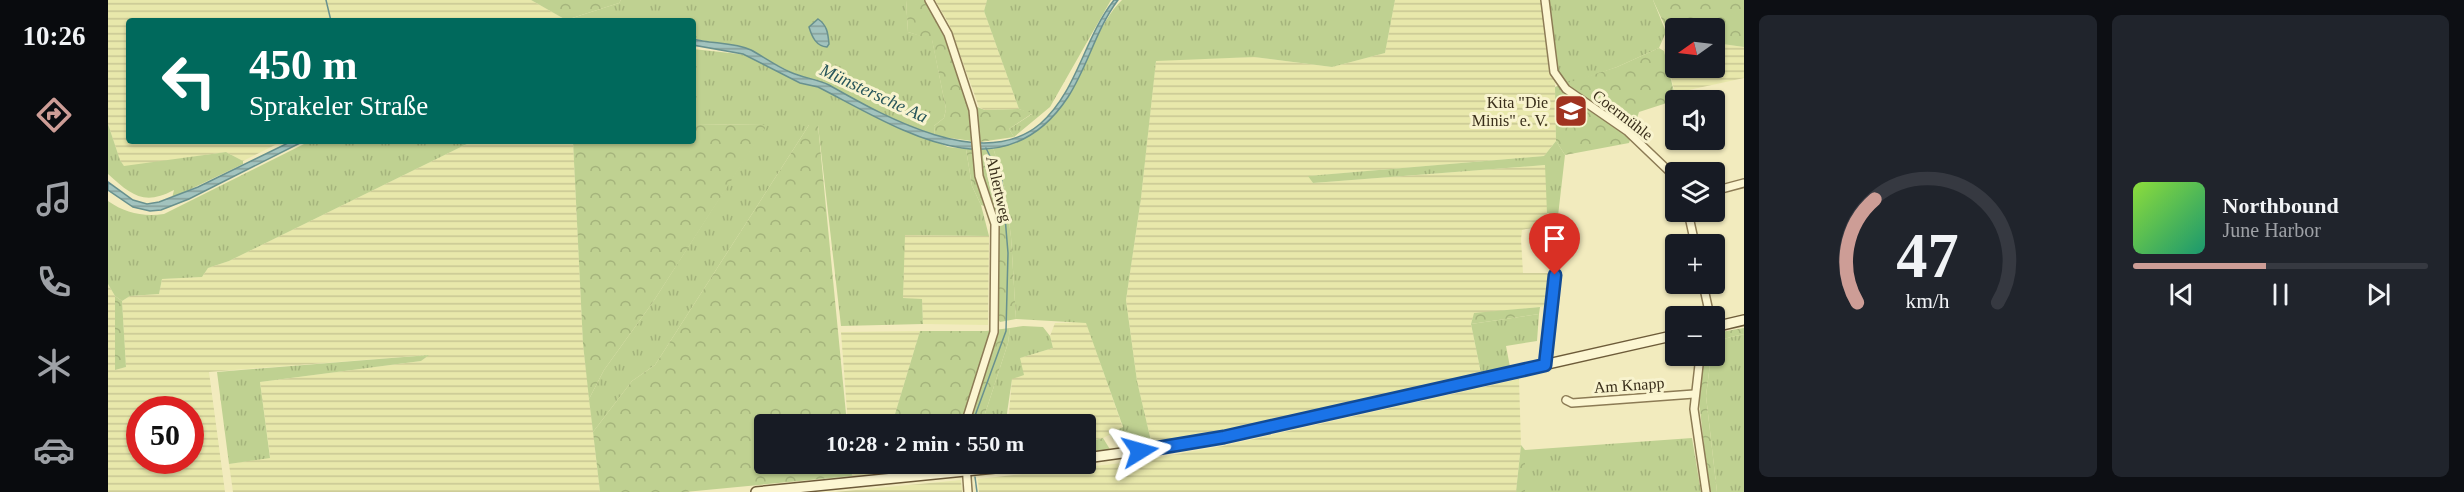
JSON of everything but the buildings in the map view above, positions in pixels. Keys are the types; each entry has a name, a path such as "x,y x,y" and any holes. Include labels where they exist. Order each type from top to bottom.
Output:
{"main road":[{"path":"1725,324 1744,320"},
{"path":"1096,457 1187,444 1665,338"},
{"path":"756,492 907,474"}],"street":[{"name":"Ahlertweg","path":"929,0 944,25 973,110 976,157 981,183 995,224 992,345 968,414"},
{"name":"Coermühle","path":"1545,0 1554,72 1559,80 1566,89 1626,131 1665,167"},
{"path":"1725,188 1744,183"},
{"path":"1545,365 1555,275"},
{"path":"1698,366 1694,394 1695,416 1706,492"},
{"name":"Am Knapp","path":"1566,400 1572,403 1694,394"},
{"path":"967,474 968,492"}],"green space":[{"path":"108,0 531,0 562,18 126,18 126,144 277,144 243,161 226,152 124,166 108,124"},
{"path":"531,0 621,0 619,3 572,18 562,18"},
{"path":"621,0 906,0 908,32 932,39 946,109 944,118 934,126 935,136 925,133 861,104 828,85 793,73 740,46 696,39 696,18 572,18 619,3"},
{"path":"906,0 924,0 932,13 950,50 969,104 985,110 1019,109 1033,113 1009,129 1014,137 980,142 935,136 934,126 944,118 946,109 932,40 908,32"},
{"path":"935,0 987,0 984,11 1019,109 985,110 979,107 949,24"},
{"path":"987,0 1111,0 1050,107 1014,137 1009,129 1032,114 1019,109 984,11"},
{"path":"1122,0 1395,0 1385,53 1332,67 1254,57 1156,61 1141,198 1126,300 1137,381 1151,441 1148,445 1122,450 1109,434 1123,427 1086,323 1016,319 1011,237 1005,189 993,147 1034,132 1058,110 1068,97 1103,26"},
{"path":"1395,0 1543,0 1551,71 1555,79 1556,141 1544,156 1309,176 1313,183 1546,165 1548,225 1522,230 1521,239 1523,273 1551,273 1547,306 1474,314 1471,324 1481,373 1186,440 1152,445 1137,381 1126,300 1141,198 1156,60 1254,57 1332,67 1385,53"},
{"path":"1549,0 1653,0 1665,30 1659,48 1617,67 1568,84 1557,71"},
{"path":"1653,0 1744,0 1744,47 1725,44 1725,18 1665,18 1665,26"},
{"path":"1725,44 1744,47 1744,78 1689,90 1674,90 1671,78 1725,78"},
{"path":"1659,48 1664,51 1665,55 1665,78 1671,78 1674,90 1665,90 1665,104 1639,112 1629,143 1565,155 1556,141 1555,87 1617,67"},
{"path":"696,49 748,55 800,83 818,87 948,147 966,149 972,186 981,205 989,236 905,235 903,298 922,299 923,324 841,326 818,125 809,125 655,365 632,381 593,432 589,399 604,370 653,302 766,125 696,124"},
{"path":"108,124 124,166 226,152 243,161 243,164 172,198 174,190 154,197 138,196 124,188 108,174"},
{"path":"696,124 767,125 653,302 604,370 589,399 583,344 573,144 696,144"},
{"path":"809,125 818,125 846,414 754,414 754,474 852,474 852,476 685,492 600,492 593,432 632,381 655,365"},
{"path":"1556,141 1565,155 1558,216 1547,213 1545,165 1313,183 1308,176 1544,156"},
{"path":"304,144 467,144 229,261 208,268 202,277 162,279 159,294 130,296 122,301 115,296 108,284 108,201 121,209 134,213 164,214"},
{"path":"467,144 573,144 583,343 600,492 233,492 229,464 270,457 260,382 421,361 428,355 209,372 225,492 108,492 108,284 115,296 115,370 126,367 122,301 130,296 159,294 162,279 202,277 208,268 229,261"},
{"path":"993,147 1005,189 1011,237 1016,319 1000,322 997,318 998,222 994,209 981,205 972,186 966,149"},
{"path":"904,235 989,236 988,325 923,324 922,300 903,298"},
{"path":"115,296 122,301 126,367 115,370"},
{"path":"1540,307 1539,314 1471,324 1474,313"},
{"path":"1539,314 1537,341 1506,346 1510,367 1481,373 1471,324"},
{"path":"1086,322 1123,428 1096,440 1096,414 1009,414 1012,379 1020,358 1053,348 1050,336 1055,323"},
{"path":"1043,327 1050,336 1053,348 1020,358 1024,375 1012,379 1007,414 985,414 1008,343 1010,328"},
{"path":"1010,328 1008,343 985,414 895,414 920,331 986,331"},
{"path":"1744,328 1744,334 1725,339 1725,331"},
{"path":"920,331 895,414 847,414 841,332"},
{"path":"1744,334 1744,492 1717,492 1706,396 1710,366 1725,366 1725,339"},
{"path":"429,355 421,361 260,382 270,458 229,464 217,372"},
{"path":"1703,366 1710,366 1706,396 1717,492 1709,492 1698,391"},
{"path":"1519,379 1521,445 1516,492 979,492 978,479 1023,474 1096,474 1096,466 1223,446"},
{"path":"1103,438 1111,451 1096,452 1096,440"},
{"path":"1692,438 1701,492 1525,492 1525,450"},
{"path":"1521,445 1525,450 1525,492 1516,492"},
{"path":"852,474 876,474 852,476"},
{"path":"961,480 962,492 835,492"}],"water":[{"path":"1114,0 1118,0 1110,11 1068,97 1041,127 1012,144 980,149 948,145 914,135 818,87 800,83 743,54 696,46 696,40 744,47 785,70 829,85 876,111 904,123 933,134 962,141 990,143 1016,138 1040,124 1053,111 1072,81 1104,15"},
{"path":"818,19 828,36 827,47 817,43 810,31 809,27"},
{"path":"286,144 298,144 189,199 161,210 150,211 133,207 108,190 108,182 133,200 147,204 159,202 198,187"}],"waterway":[{"path":"326,0 330,18"},
{"path":"976,414 1006,331 1008,253 1002,181 986,148"},
{"path":"975,477 977,492"}],"place":[{"name":"Kita \"Die Minis\" e. V.","path":"1571,111"}],"route":[{"path":"1140,451 1224,437 1545,365 1555,275"}],"water label":[{"name":"Münstersche Aa","path":"874,93"}]}
